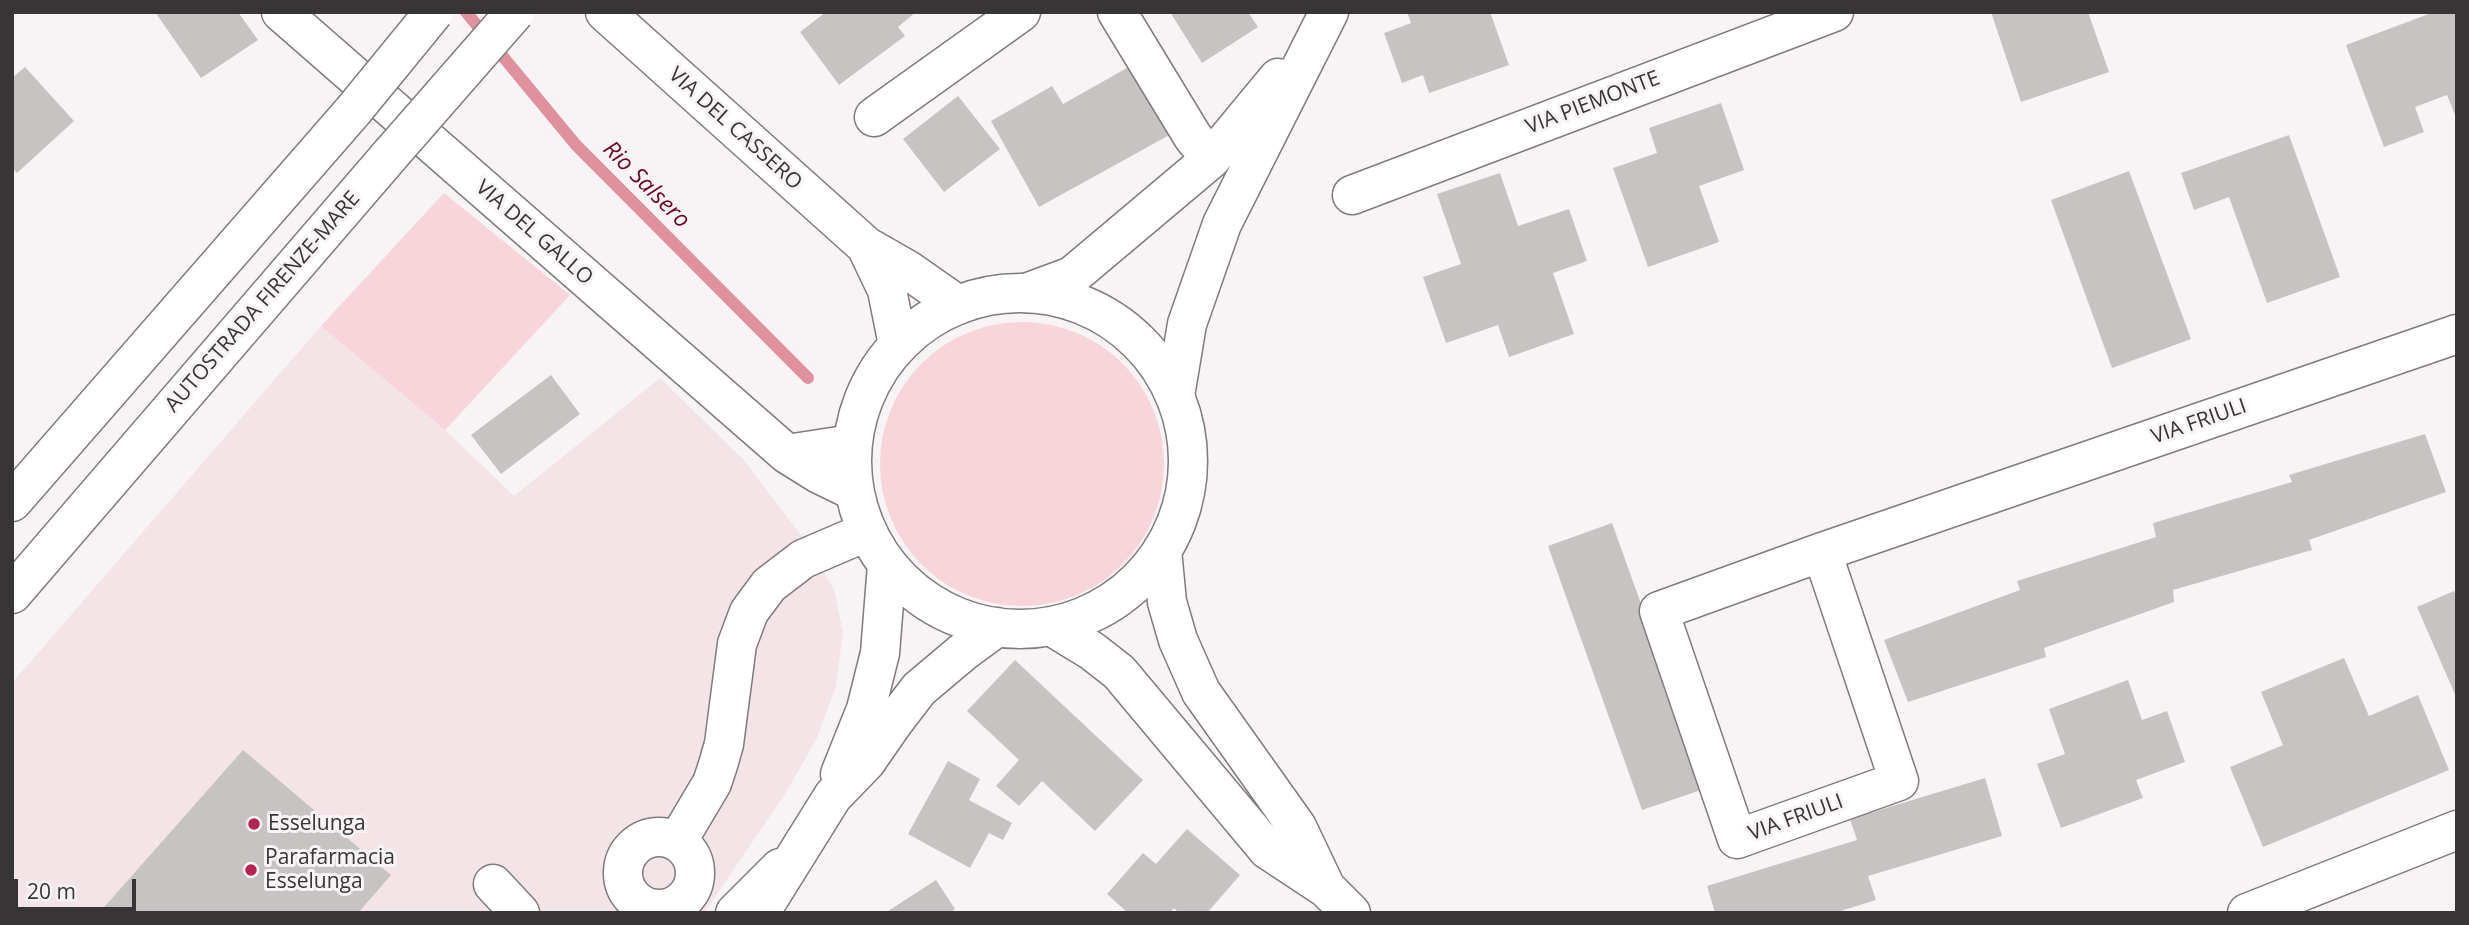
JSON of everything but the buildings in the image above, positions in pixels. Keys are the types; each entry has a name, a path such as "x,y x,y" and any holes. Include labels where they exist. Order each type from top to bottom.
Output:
{"main road":[{"name":"VIA DEL GALLO","path":"281,12 787,454 854,491"},
{"path":"12,502 353,111 433,12"},
{"name":"AUTOSTRADA FIRENZE-MARE","path":"12,594 515,12"},
{"name":"VIA DEL CASSERO","path":"605,12 866,246"},
{"path":"874,117 1021,12"},
{"path":"1117,12 1193,137 1212,159"},
{"name":"VIA PIEMONTE","path":"1352,195 1834,12"},
{"path":"1027,293 1072,276 1212,159 1326,17"},
{"path":"1175,396 1187,324 1222,224 1326,17"},
{"path":"866,246 908,270 958,305"},
{"path":"866,246 887,290 898,345"},
{"path":"1027,293 1058,297 1088,307 1116,323 1147,351 1175,396 1184,427 1188,458 1185,490 1177,521 1162,550 1146,572 1114,599 1077,618 1051,626 1015,629 972,622 936,607 904,584 887,565 866,532 854,491 852,444 867,390 880,366 898,345 936,315 958,305 992,296 1027,293"},
{"name":"VIA FRIULI","path":"1822,552 1899,781 1737,839 1659,611 1822,552 2457,334"},
{"path":"787,454 852,444"},
{"path":"677,842 712,783 719,765 737,644 749,612 769,585 803,559 866,532"},
{"path":"1162,550 1167,602 1178,640 1200,692 1297,827 1339,901"},
{"path":"760,913 833,796 866,709 880,653 887,565"},
{"path":"1051,626 1092,651 1119,672 1268,850 1339,901"},
{"path":"833,796 866,762 919,689 997,627"},
{"path":"2247,913 2457,830"},
{"path":"657,837 677,842 692,858 694,880 690,891 670,909 629,904 623,875 624,862 634,846 657,837"},
{"path":"735,913 802,847"},
{"path":"493,884 520,913"}],"shaded area":[{"path":"444,193 570,295 445,430 321,326"},
{"path":"1022,322 1063,328 1089,339 1112,354 1132,374 1147,397 1158,423 1164,464 1158,505 1147,531 1132,554 1112,574 1089,589 1063,600 1022,606 981,600 955,589 932,574 912,554 897,531 886,505 880,464 886,423 897,397 912,374 932,354 955,339 981,328"},
{"path":"321,326 445,430 514,496 660,378 743,459 810,547 834,590 843,632 836,686 817,738 785,794 704,913 12,913 12,683"}],"waterway":[{"name":"Rio Salsero","path":"466,12 576,145 808,378"}],"place":[{"name":"Esselunga","path":"254,824"},
{"name":"Parafarmacia Esselunga","path":"251,870"}]}
